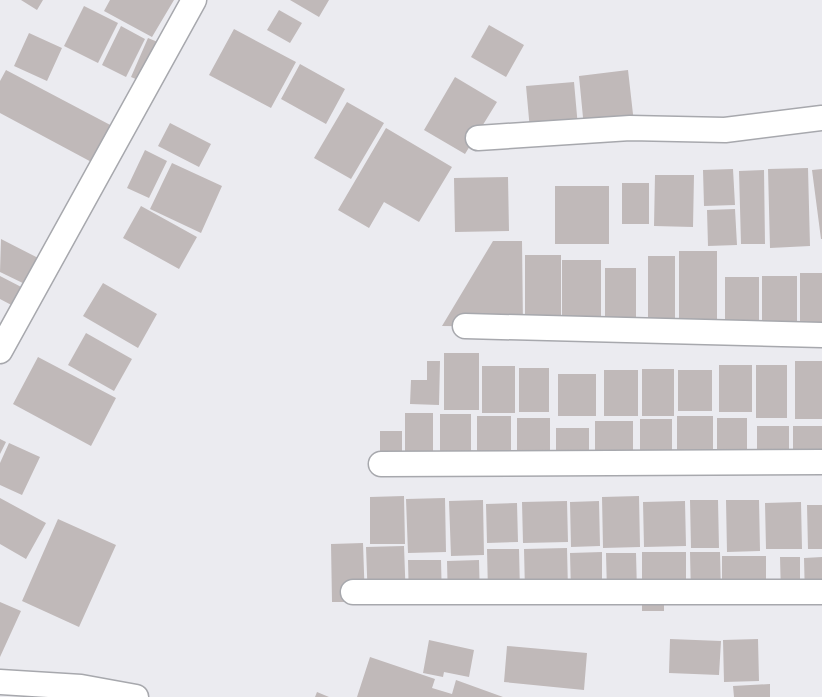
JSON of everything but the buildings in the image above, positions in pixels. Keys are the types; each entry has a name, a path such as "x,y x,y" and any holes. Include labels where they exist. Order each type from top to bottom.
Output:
{"street":[{"path":"0,351 194,0"},
{"path":"478,138 630,128 725,130 822,118"},
{"path":"465,326 822,335"},
{"path":"381,464 822,462"},
{"path":"353,592 822,592"},
{"path":"0,682 81,687 136,697"}]}
